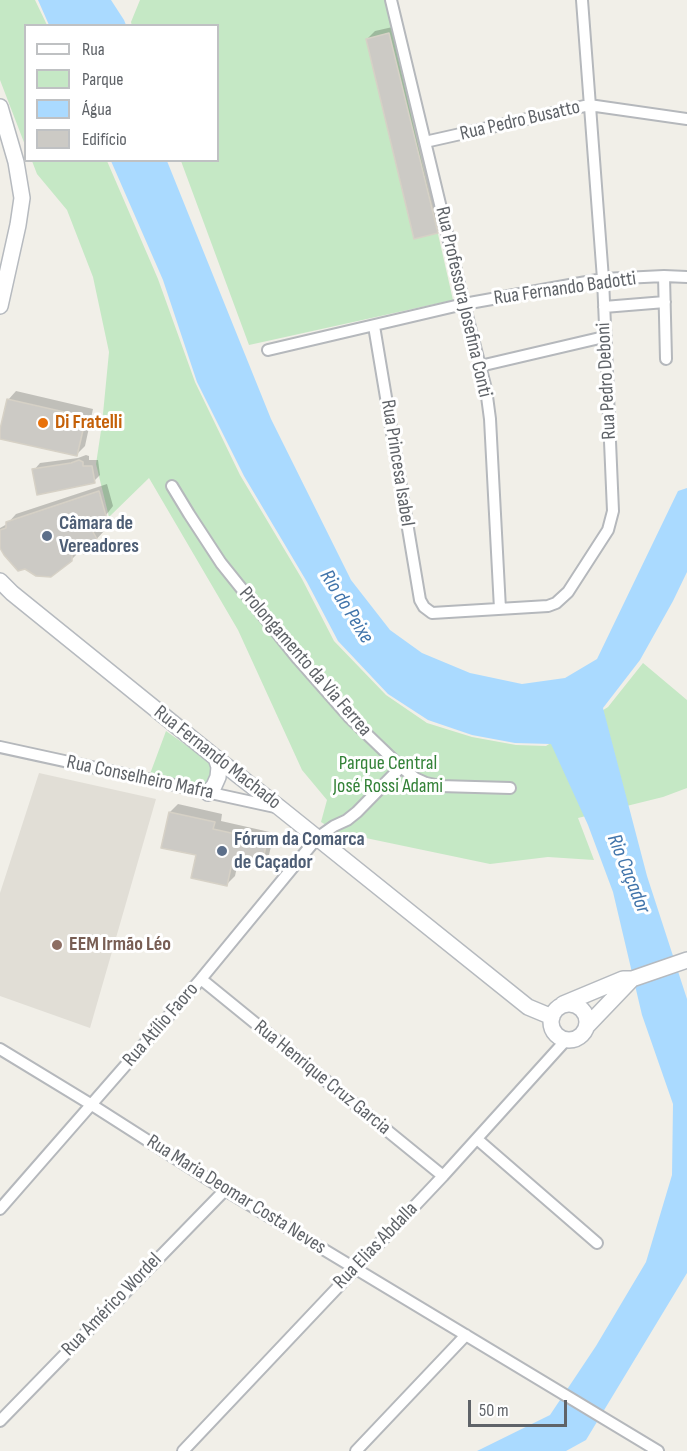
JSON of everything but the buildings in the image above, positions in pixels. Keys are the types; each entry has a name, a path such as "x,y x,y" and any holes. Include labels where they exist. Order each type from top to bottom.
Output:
{"main road":[{"path":"0,107 4,136 16,162 22,198 0,306"},
{"name":"Rua Fernando Machado","path":"0,581 216,758 528,1007 552,1017"},
{"path":"208,793 218,777 219,767 216,758"},
{"path":"633,979 577,1038 566,1040 556,1034 552,1017 558,1007 563,1004 623,979 633,979 683,961"},
{"path":"563,1004 580,1006 586,1015 587,1026"}],"street":[{"name":"Rua Professora Josefina Conti","path":"391,0 486,389 490,419 500,609"},
{"name":"Rua Pedro Deboni","path":"420,600 424,607 432,613 548,606 556,603 568,592 608,530 614,511 603,279 582,0"},
{"name":"Rua Pedro Busatto","path":"425,142 589,105 687,119"},
{"path":"664,276 666,359"},
{"name":"Rua Fernando Badotti","path":"268,350 464,304 603,279 687,277"},
{"path":"604,307 665,302"},
{"name":"Rua Princesa Isabel","path":"374,326 420,600"},
{"path":"480,366 604,337"},
{"name":"Prolongamento da Via Ferrea","path":"172,486 221,563 298,659 349,717 401,767 414,778 441,786 510,788"},
{"name":"Rua Conselheiro Mafra","path":"0,747 280,808"},
{"name":"Rua Atílio Faoro","path":"0,1209 201,979 318,838 357,812 401,767"},
{"name":"Rua Henrique Cruz Garcia","path":"201,979 443,1176"},
{"name":"Rua Elias Abdalla","path":"183,1451 443,1176 566,1040"},
{"name":"Rua Maria Deomar Costa Neves","path":"0,1049 225,1190 658,1451"},
{"path":"477,1139 597,1243"},
{"name":"Rua Américo Wordel","path":"0,1420 225,1190"},
{"path":"356,1451 466,1335"}],"shaded area":[{"name":"EEM Irmão Léo","path":"39,773 156,799 90,1028 0,996 0,893"}],"green space":[{"path":"0,0 35,0 47,24 24,24 24,142 0,80"},
{"path":"140,0 385,0 453,300 249,345 181,162 219,162 219,24 132,24"},
{"name":"Parque Central José Rossi Adami","path":"32,162 107,162 158,279 195,382 240,475 302,579 334,641 386,695 427,723 472,737 516,745 546,746 608,707 643,663 687,700 687,788 663,797 578,818 594,860 548,857 490,864 337,832 321,822 327,800 302,770 238,630 149,478 109,517 96,464 109,352 93,277 67,210 37,174"},
{"path":"166,731 210,762 216,773 211,784 202,786 150,774"}],"water":[{"path":"38,0 111,0 126,24 49,24"},
{"path":"111,162 167,162 271,419 351,580 390,630 422,653 470,673 522,684 565,678 597,659 678,491 687,488 687,572 640,660 603,708 647,876 687,999 687,1273 586,1440 566,1451 477,1451 550,1415 596,1346 646,1262 672,1175 673,1104 642,1015 613,892 588,825 551,744 515,743 472,735 428,720 388,694 338,641 307,582 244,476 197,382 163,280"}],"place":[{"name":"Di Fratelli","path":"43,423"},
{"name":"Câmara de Vereadores","path":"47,536"},
{"name":"Fórum da Comarca de Caçador","path":"222,851"},
{"name":"EEM Irmão Léo","path":"57,945"}],"water label":[{"name":"Rio do Peixe","path":"346,607"},
{"name":"Rio Caçador","path":"628,874"}]}
